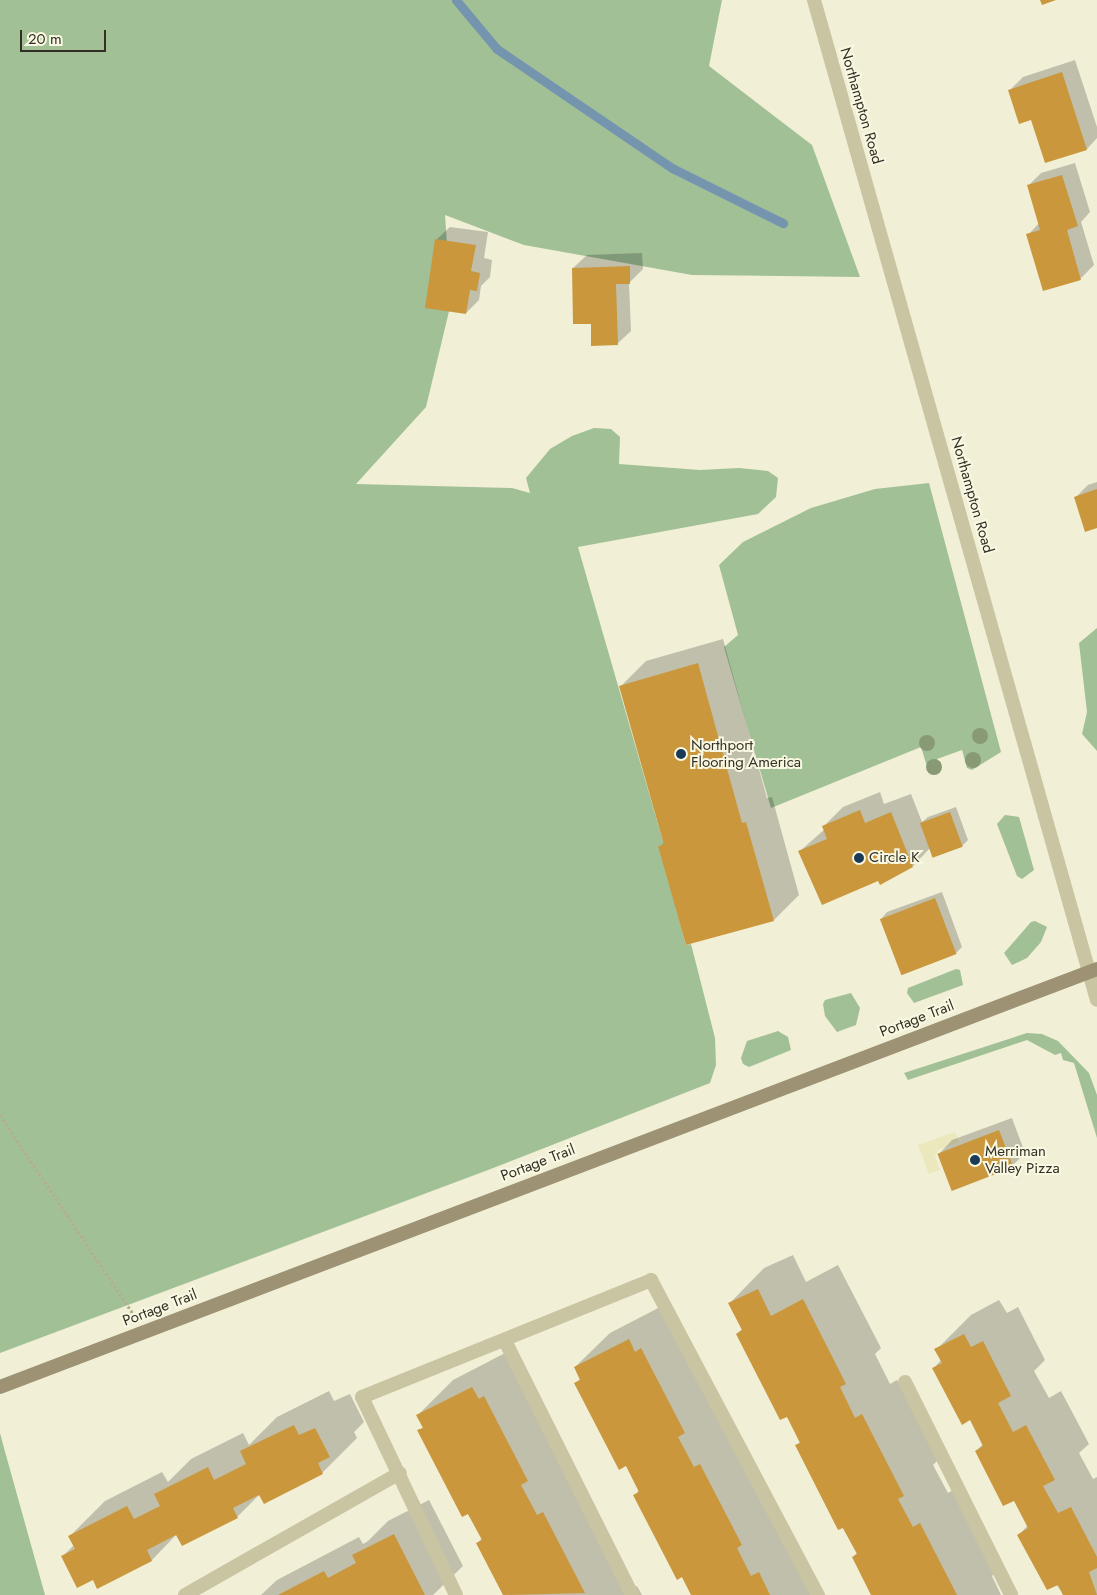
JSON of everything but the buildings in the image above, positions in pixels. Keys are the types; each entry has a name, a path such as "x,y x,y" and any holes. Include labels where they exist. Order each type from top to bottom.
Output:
{"main road":[{"name":"Portage Trail","path":"0,1387 1093,971"}],"street":[{"name":"Northampton Road","path":"814,0 1093,971 1097,1000"},
{"path":"456,1595 400,1473 362,1397 651,1280 818,1595"},
{"path":"504,1341 632,1595"},
{"path":"905,1382 1011,1595"},
{"path":"185,1595 400,1473"}],"path":[{"path":"0,1115 113,1280 131,1309 141,1333"}],"green space":[{"path":"0,0 722,0 709,66 812,145 860,277 692,275 524,245 445,215 451,303 426,407 356,484 512,488 530,493 526,478 550,449 572,436 594,428 611,429 620,437 619,464 700,470 739,468 768,471 778,478 776,497 758,514 578,547 664,845 659,846 686,945 691,944 715,1038 716,1065 710,1083 488,1170 0,1353"},
{"path":"929,483 1001,752 972,770 967,768 962,750 937,759 941,770 929,773 921,747 771,808 724,647 738,635 719,565 743,542 811,508 875,489"},
{"path":"1097,628 1097,751 1082,734 1087,712 1079,643"},
{"path":"1005,815 1019,817 1034,870 1022,879 1017,876 997,824"},
{"path":"1035,921 1047,927 1041,942 1027,958 1012,965 1004,953 1031,922"},
{"path":"956,969 960,970 963,985 914,1003 907,993 908,988"},
{"path":"851,993 860,1008 856,1025 837,1032 825,1016 823,1004 825,1000"},
{"path":"778,1031 788,1037 791,1050 749,1067 743,1064 741,1058 747,1041"},
{"path":"1027,1033 1042,1034 1058,1041 1089,1073 1097,1095 1097,1138 1074,1063 1063,1060 1061,1053 1055,1055 1027,1040 908,1080 904,1073"},
{"path":"0,1433 4,1448 45,1595 0,1595"}],"shaded area":[{"path":"955,1132 959,1142 938,1150 935,1156 940,1170 929,1174 918,1145"}],"waterway":[{"path":"456,0 497,49 672,168 783,223"}],"place":[{"name":"Northport Flooring America","path":"681,754"},
{"name":"Circle K","path":"859,858"},
{"name":"Merriman Valley Pizza","path":"975,1160"}]}
